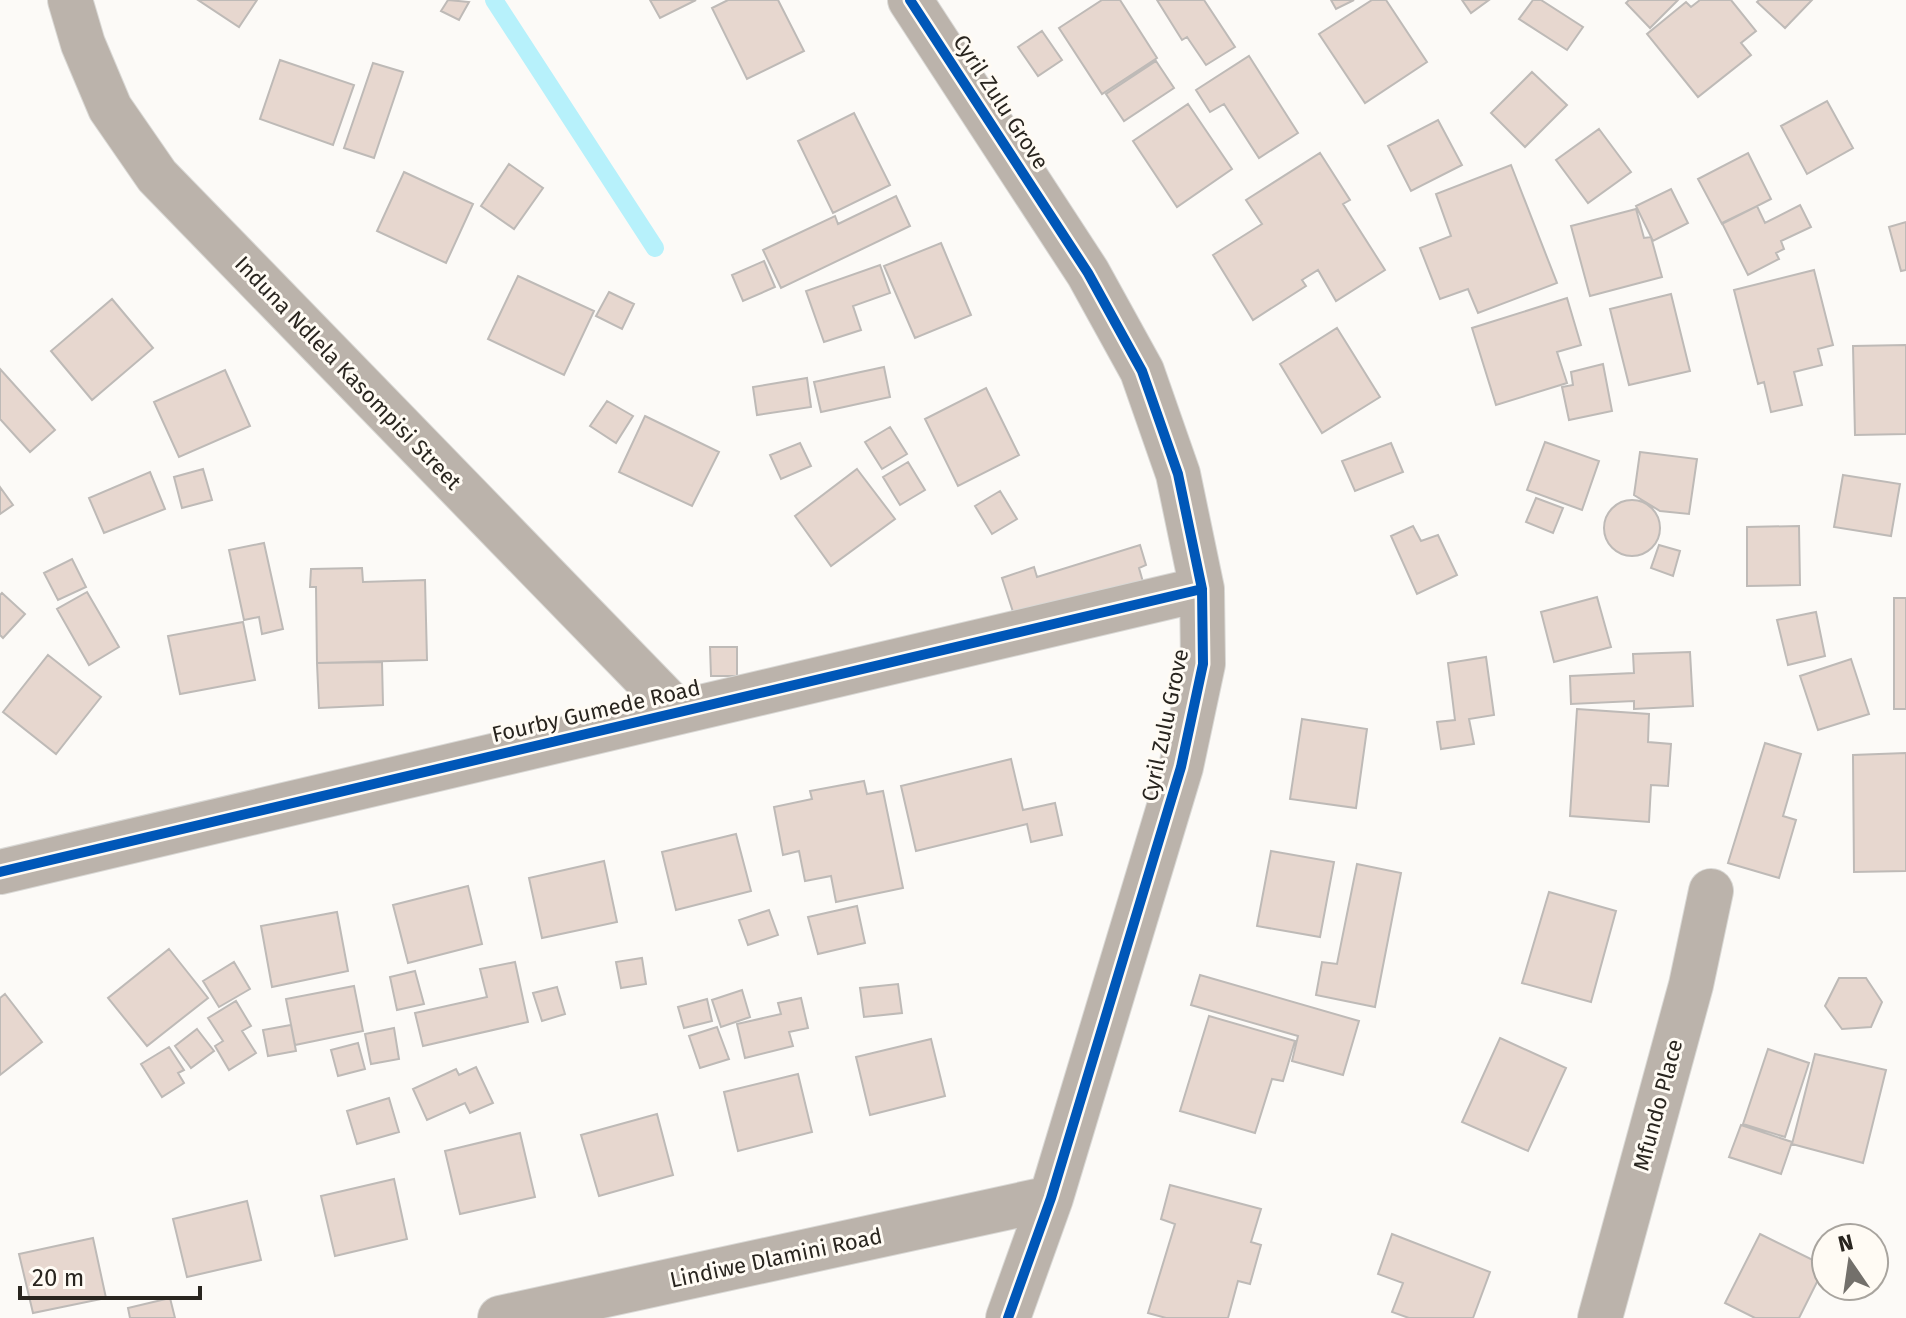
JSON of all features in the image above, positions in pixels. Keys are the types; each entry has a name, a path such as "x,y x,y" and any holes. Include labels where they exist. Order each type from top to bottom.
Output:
{"street":[{"name":"Induna Ndlela Kasompisi Street","path":"70,0 83,44 110,108 157,176 678,712"},
{"name":"Cyril Zulu Grove","path":"910,0 1088,273 1142,371 1178,474 1202,589 1203,664 1181,767 1051,1198 1008,1318"},
{"name":"Fourby Gumede Road","path":"0,872 1202,589"},
{"name":"Mfundo Place","path":"1600,1318 1691,985 1711,891"},
{"name":"Lindiwe Dlamini Road","path":"500,1318 1051,1198"}],"building":[{"path":"198,0 257,0 239,27"},
{"path":"448,0 469,2 459,20 441,11"},
{"path":"650,0 696,0 660,18"},
{"path":"728,0 778,0 804,51 747,79 712,8"},
{"path":"1102,0 1120,0 1157,58 1102,94 1059,28"},
{"path":"1157,0 1204,0 1235,47 1206,65 1187,37 1182,40"},
{"path":"1331,0 1354,0 1336,9"},
{"path":"1372,0 1386,0 1427,62 1365,103 1319,34"},
{"path":"1462,0 1489,0 1471,13"},
{"path":"1533,0 1541,0 1583,27 1567,50 1519,19"},
{"path":"1629,0 1678,0 1650,28 1626,3"},
{"path":"1700,0 1731,0 1756,31 1741,43 1751,55 1698,97 1647,34 1686,2 1691,7"},
{"path":"1812,0 1785,28 1757,2"},
{"path":"1042,31 1062,60 1038,76 1018,47"},
{"path":"1249,56 1298,133 1259,158 1224,104 1210,112 1196,90"},
{"path":"280,60 354,85 333,145 260,119"},
{"path":"1156,61 1174,88 1124,121 1106,94"},
{"path":"373,63 403,72 374,158 344,148"},
{"path":"1532,72 1567,105 1525,147 1491,113"},
{"path":"1827,101 1853,148 1807,174 1781,126"},
{"path":"1188,104 1232,169 1177,207 1133,141"},
{"path":"854,113 890,185 833,213 798,141"},
{"path":"1438,120 1462,165 1411,191 1388,146"},
{"path":"1599,129 1631,172 1588,203 1556,160"},
{"path":"1320,153 1350,200 1343,204 1385,270 1336,301 1318,270 1302,280 1306,286 1253,320 1213,255 1262,224 1246,200"},
{"path":"1748,153 1771,199 1722,224 1698,179"},
{"path":"509,164 543,188 514,229 481,206"},
{"path":"1511,165 1557,283 1478,313 1468,289 1440,299 1420,248 1451,236 1436,194"},
{"path":"404,172 473,204 446,263 377,231"},
{"path":"1671,189 1688,223 1653,241 1636,206"},
{"path":"896,196 910,226 781,288 763,250 835,216 838,224"},
{"path":"1800,205 1811,227 1781,241 1784,249 1776,253 1779,259 1748,275 1722,223 1757,206 1765,223"},
{"path":"1636,209 1644,238 1651,237 1662,277 1590,296 1571,226"},
{"path":"1906,222 1906,270 1901,271 1889,227"},
{"path":"941,243 971,315 915,338 884,266"},
{"path":"764,261 775,287 743,301 732,275"},
{"path":"880,265 890,293 853,306 861,330 824,342 806,291"},
{"path":"1814,270 1833,345 1818,349 1822,365 1794,372 1802,405 1771,412 1764,382 1758,384 1734,290"},
{"path":"518,276 594,311 564,375 488,339"},
{"path":"609,292 634,304 622,329 596,316"},
{"path":"1671,294 1690,371 1629,385 1610,309"},
{"path":"1567,298 1581,345 1557,352 1567,383 1496,405 1472,328"},
{"path":"112,299 153,348 92,400 51,351"},
{"path":"1337,328 1380,397 1322,433 1280,364"},
{"path":"1906,345 1906,434 1855,435 1853,346"},
{"path":"1603,364 1612,411 1569,420 1562,387 1573,385 1571,372"},
{"path":"884,367 890,397 821,412 814,382"},
{"path":"0,369 55,430 30,452 0,419"},
{"path":"225,370 250,426 179,457 154,402"},
{"path":"807,378 811,407 757,415 753,387"},
{"path":"986,388 1019,455 958,486 925,419"},
{"path":"607,401 633,416 616,443 590,426"},
{"path":"645,416 719,452 692,506 619,472"},
{"path":"890,427 907,454 882,469 865,442"},
{"path":"1545,442 1599,461 1582,510 1527,490"},
{"path":"800,443 811,466 781,479 770,455"},
{"path":"1391,443 1403,472 1355,491 1342,461"},
{"path":"1640,452 1697,459 1689,514 1660,511 1634,495"},
{"path":"908,462 925,490 900,505 883,477"},
{"path":"203,469 212,500 182,508 174,477"},
{"path":"857,469 895,519 831,566 795,516"},
{"path":"150,472 165,509 104,533 89,498"},
{"path":"1843,475 1900,484 1891,536 1834,527"},
{"path":"0,487 13,505 0,514"},
{"path":"1000,491 1017,519 992,534 975,506"},
{"path":"1536,498 1563,508 1553,533 1526,522"},
{"path":"1632,500 1652,508 1660,528 1652,548 1632,556 1612,548 1604,528 1612,508"},
{"path":"1413,526 1421,541 1438,535 1457,575 1417,594 1391,536"},
{"path":"1799,526 1800,585 1747,586 1747,527"},
{"path":"264,543 283,629 262,634 259,617 244,620 229,550"},
{"path":"1140,545 1146,565 1139,568 1143,582 1015,618 1002,578 1034,567 1037,577"},
{"path":"1659,545 1680,551 1673,576 1651,568"},
{"path":"72,559 86,587 58,600 44,573"},
{"path":"362,568 363,582 425,580 427,660 317,663 316,587 310,587 311,569"},
{"path":"87,592 119,647 89,665 57,609"},
{"path":"2,593 25,614 3,638 0,635"},
{"path":"1597,597 1611,647 1554,662 1541,612"},
{"path":"1894,598 1906,598 1906,709 1894,709"},
{"path":"1816,612 1825,656 1788,665 1777,620"},
{"path":"243,622 255,680 180,694 168,636"},
{"path":"710,647 737,647 737,676 711,676"},
{"path":"1690,652 1693,706 1634,709 1634,701 1571,704 1570,676 1634,673 1633,654"},
{"path":"48,655 101,697 56,754 3,712"},
{"path":"1486,657 1494,715 1469,719 1474,744 1441,749 1437,722 1455,720 1448,663"},
{"path":"1851,659 1869,714 1818,730 1800,676"},
{"path":"382,662 383,705 319,708 317,663"},
{"path":"1577,709 1649,714 1648,742 1671,744 1668,786 1651,785 1649,822 1570,816"},
{"path":"1302,719 1367,729 1356,808 1290,799"},
{"path":"1765,743 1801,754 1783,816 1796,820 1779,878 1728,863"},
{"path":"1906,753 1906,871 1854,872 1853,755"},
{"path":"1011,759 1023,810 1055,803 1062,835 1031,842 1027,824 916,851 901,786"},
{"path":"864,781 867,794 883,791 903,888 836,902 831,876 805,881 799,851 783,855 774,807 812,799 810,791"},
{"path":"736,834 751,891 676,910 662,852"},
{"path":"1271,851 1334,862 1320,937 1257,926"},
{"path":"604,861 617,922 542,938 529,878"},
{"path":"1357,864 1401,873 1375,1007 1316,995 1322,962 1337,964"},
{"path":"468,886 482,944 408,963 393,905"},
{"path":"1549,892 1616,911 1591,1002 1522,983"},
{"path":"857,906 865,943 818,954 808,917"},
{"path":"769,910 778,935 748,945 739,920"},
{"path":"337,912 348,971 272,987 261,926"},
{"path":"169,949 208,998 147,1046 108,998"},
{"path":"642,958 646,984 621,988 616,962"},
{"path":"234,962 250,989 219,1007 203,981"},
{"path":"515,962 528,1022 423,1046 415,1013 487,997 480,969"},
{"path":"415,971 424,1004 397,1010 390,977"},
{"path":"1200,975 1359,1021 1343,1075 1292,1061 1298,1036 1191,1005"},
{"path":"1839,978 1866,978 1882,1002 1871,1027 1842,1029 1825,1006"},
{"path":"898,984 902,1013 864,1017 860,988"},
{"path":"354,986 363,1031 295,1045 286,999"},
{"path":"557,987 565,1014 542,1021 533,993"},
{"path":"742,990 750,1017 721,1027 712,1000"},
{"path":"5,994 42,1042 0,1075 0,998"},
{"path":"801,998 808,1028 789,1032 793,1046 745,1058 737,1024 781,1014 778,1003"},
{"path":"707,999 712,1021 684,1028 678,1007"},
{"path":"236,1001 251,1026 242,1031 256,1053 229,1070 215,1046 223,1041 208,1018"},
{"path":"1209,1016 1295,1041 1283,1081 1272,1079 1255,1133 1180,1111"},
{"path":"291,1025 296,1051 268,1056 263,1030"},
{"path":"717,1027 729,1059 700,1068 689,1036"},
{"path":"394,1028 399,1059 371,1064 365,1034"},
{"path":"197,1029 214,1051 191,1068 175,1046"},
{"path":"1500,1038 1566,1068 1528,1151 1462,1122"},
{"path":"931,1039 945,1096 870,1115 856,1057"},
{"path":"358,1043 365,1069 338,1076 331,1050"},
{"path":"169,1047 184,1070 178,1073 184,1083 162,1097 141,1064"},
{"path":"1768,1049 1809,1063 1785,1137 1743,1124"},
{"path":"1815,1054 1886,1070 1863,1163 1792,1144"},
{"path":"476,1067 493,1103 470,1113 465,1103 427,1120 413,1089 456,1069 459,1075"},
{"path":"798,1074 812,1132 738,1151 724,1092"},
{"path":"389,1098 399,1132 357,1144 347,1111"},
{"path":"657,1114 673,1175 599,1196 581,1135"},
{"path":"1741,1125 1792,1142 1781,1174 1729,1157"},
{"path":"520,1133 535,1197 460,1214 445,1151"},
{"path":"394,1179 407,1239 335,1256 321,1196"},
{"path":"1170,1185 1261,1209 1251,1242 1261,1245 1250,1284 1238,1281 1228,1318 1166,1318 1148,1313 1175,1224 1161,1219"},
{"path":"247,1201 261,1260 187,1277 173,1219"},
{"path":"1392,1234 1490,1272 1473,1318 1409,1318 1392,1312 1403,1283 1378,1274"},
{"path":"1760,1234 1810,1259 1810,1296 1799,1318 1755,1318 1725,1303"},
{"path":"93,1238 106,1298 33,1313 19,1254"},
{"path":"170,1298 175,1318 130,1318 128,1308"}],"waterway":[{"path":"494,0 655,248"}],"cycle path":[{"path":"910,0 1088,273 1142,371 1178,474 1202,589 1203,664 1181,767 1051,1198 1008,1318"},
{"path":"0,872 1202,589"}]}
